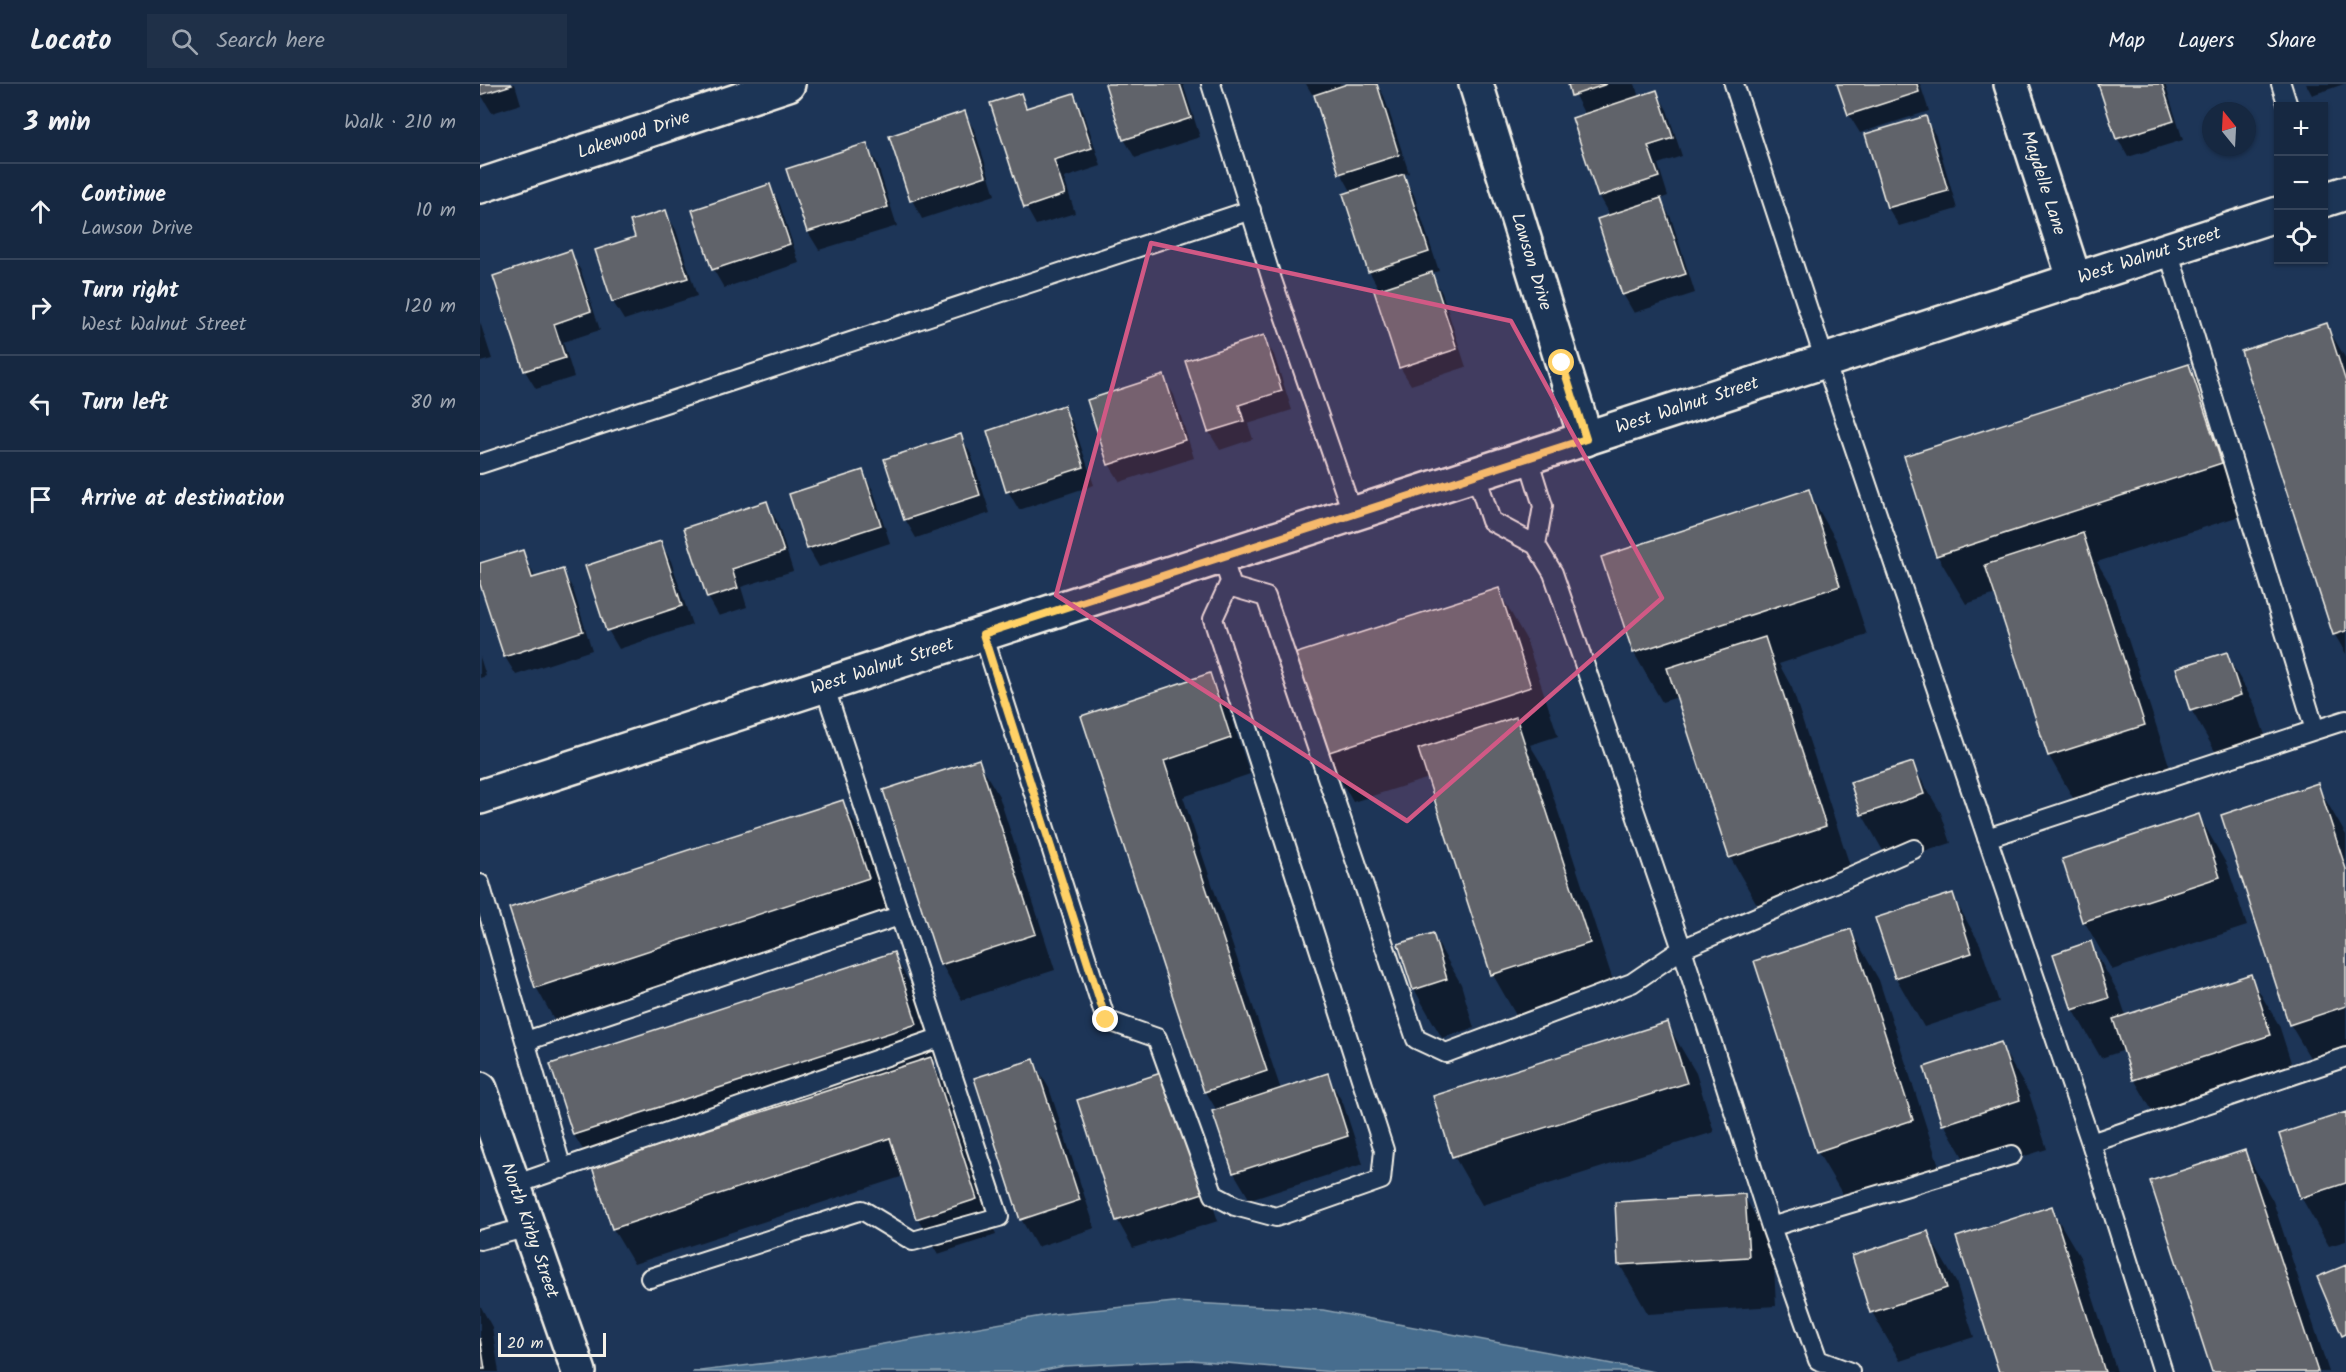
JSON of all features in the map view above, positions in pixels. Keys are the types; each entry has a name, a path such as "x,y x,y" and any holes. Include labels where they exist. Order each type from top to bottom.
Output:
{"main road":[{"name":"Lakewood Drive","path":"480,186 788,84"},
{"name":"Lawson Drive","path":"1476,84 1586,439"},
{"name":"Maydelle Lane","path":"2011,84 2074,281"},
{"name":"West Walnut Street","path":"480,797 983,634 1226,569 1353,515 2274,215"},
{"name":"North Kirby Street","path":"480,1089 579,1372"}],"lane":[{"path":"1211,84 1272,280 1353,515"},
{"path":"1734,84 1825,361 2091,1143 2163,1372"},
{"path":"2281,84 2287,102"},
{"path":"480,464 1251,210"},
{"path":"2168,250 2315,730"},
{"path":"1528,458 1543,506 1536,545"},
{"path":"1476,475 1491,521 1536,545 1553,573 1682,949 1771,1227 1818,1360 1850,1372"},
{"path":"983,634 1106,1020 1157,1038 1214,1194 1235,1206 1276,1217 1381,1180 1384,1150 1213,619 1226,569"},
{"path":"1226,569 1232,586 1266,597 1416,1039 1446,1053 1632,983 1682,949 1914,849"},
{"path":"650,1278 862,1210 913,1241 999,1217 824,685"},
{"path":"1987,838 2346,720"},
{"path":"480,884 562,1169"},
{"path":"526,1041 899,916"},
{"path":"514,1185 939,1038"},
{"path":"2091,1143 2346,1056"},
{"path":"1771,1227 2012,1155"},
{"path":"480,1240 528,1227"}],"highlighted area":[{"path":"1151,243 1511,321 1662,598 1407,821 1056,595"}],"water":[{"path":"1174,1302 1323,1310 1655,1372 1333,1372 1191,1360 1064,1366 1034,1372 692,1372 792,1360 1053,1314"}],"building":[{"path":"480,84 511,84 512,85 480,95"},
{"path":"1105,84 1180,84 1191,118 1123,140"},
{"path":"1347,84 1377,84 1399,155 1339,174 1314,95"},
{"path":"1568,84 1607,84 1571,96"},
{"path":"1837,84 1917,84 1919,92 1848,115"},
{"path":"2098,84 2162,84 2174,121 2116,139"},
{"path":"1657,90 1673,138 1648,146 1659,177 1598,197 1572,118"},
{"path":"1021,93 1026,108 1074,93 1092,148 1054,160 1065,194 1024,208 990,103"},
{"path":"965,111 986,176 910,201 889,136"},
{"path":"1926,116 1948,191 1887,208 1865,134"},
{"path":"867,143 888,207 807,232 786,169"},
{"path":"1404,174 1429,252 1368,272 1343,194"},
{"path":"770,184 790,244 712,270 692,210"},
{"path":"1661,198 1686,274 1622,295 1597,219"},
{"path":"666,210 688,278 612,302 595,250 635,237 630,221"},
{"path":"571,250 591,311 554,324 565,358 524,371 493,276"},
{"path":"1432,272 1457,349 1399,368 1374,291"},
{"path":"2327,323 2346,382 2346,631 2333,635 2241,351"},
{"path":"1264,335 1282,391 1239,405 1244,421 1208,432 1185,361"},
{"path":"2189,364 2222,463 1936,556 1904,456"},
{"path":"1164,375 1185,440 1108,465 1087,400"},
{"path":"1064,405 1084,467 1006,492 987,431"},
{"path":"961,434 980,495 904,520 884,459"},
{"path":"863,470 881,525 807,549 789,494"},
{"path":"1809,489 1840,586 1633,653 1601,557"},
{"path":"767,501 784,552 732,569 738,588 707,598 684,528"},
{"path":"2083,533 2145,725 2048,756 1985,565"},
{"path":"661,541 682,606 606,631 585,566"},
{"path":"523,550 532,578 563,569 583,631 504,657 480,584 480,563"},
{"path":"1499,588 1531,687 1323,754 1291,655"},
{"path":"1765,637 1826,826 1729,858 1667,668"},
{"path":"2227,652 2241,695 2190,711 2176,668"},
{"path":"1210,673 1231,738 1164,761 1267,1071 1204,1092 1081,716"},
{"path":"1516,717 1590,943 1491,975 1418,749"},
{"path":"979,759 1036,934 940,965 883,790"},
{"path":"1913,762 1924,794 1861,815 1850,782"},
{"path":"2318,783 2346,869 2346,1006 2289,1025 2221,815"},
{"path":"843,800 869,878 535,988 509,908"},
{"path":"2199,814 2220,877 2082,922 2062,859"},
{"path":"1953,893 1972,953 1895,978 1875,918"},
{"path":"1851,929 1913,1120 1816,1152 1754,961"},
{"path":"1433,933 1447,979 1413,990 1398,944"},
{"path":"2091,941 2109,998 2072,1010 2053,954"},
{"path":"894,952 917,1024 573,1135 550,1064"},
{"path":"2251,974 2271,1035 2133,1080 2113,1019"},
{"path":"1668,1022 1687,1083 1452,1157 1433,1096"},
{"path":"2001,1042 2020,1100 1942,1125 1924,1067"},
{"path":"931,1057 977,1199 916,1219 890,1138 612,1229 592,1167"},
{"path":"1034,1059 1080,1200 1020,1220 974,1078"},
{"path":"1164,1072 1203,1193 1116,1221 1077,1100"},
{"path":"1328,1073 1348,1136 1233,1173 1212,1111"},
{"path":"2346,1112 2346,1183 2300,1198 2279,1134"},
{"path":"2245,1150 2318,1372 2212,1372 2150,1181"},
{"path":"1745,1194 1749,1257 1618,1265 1615,1202"},
{"path":"2052,1206 2105,1372 1999,1372 1956,1237"},
{"path":"1928,1231 1947,1288 1870,1313 1852,1256"},
{"path":"2346,1265 2346,1334 2342,1336 2317,1277"},
{"path":"480,1338 485,1369 480,1369"}],"route":[{"path":"1106,1020 983,634 1586,439 1562,363"}]}
